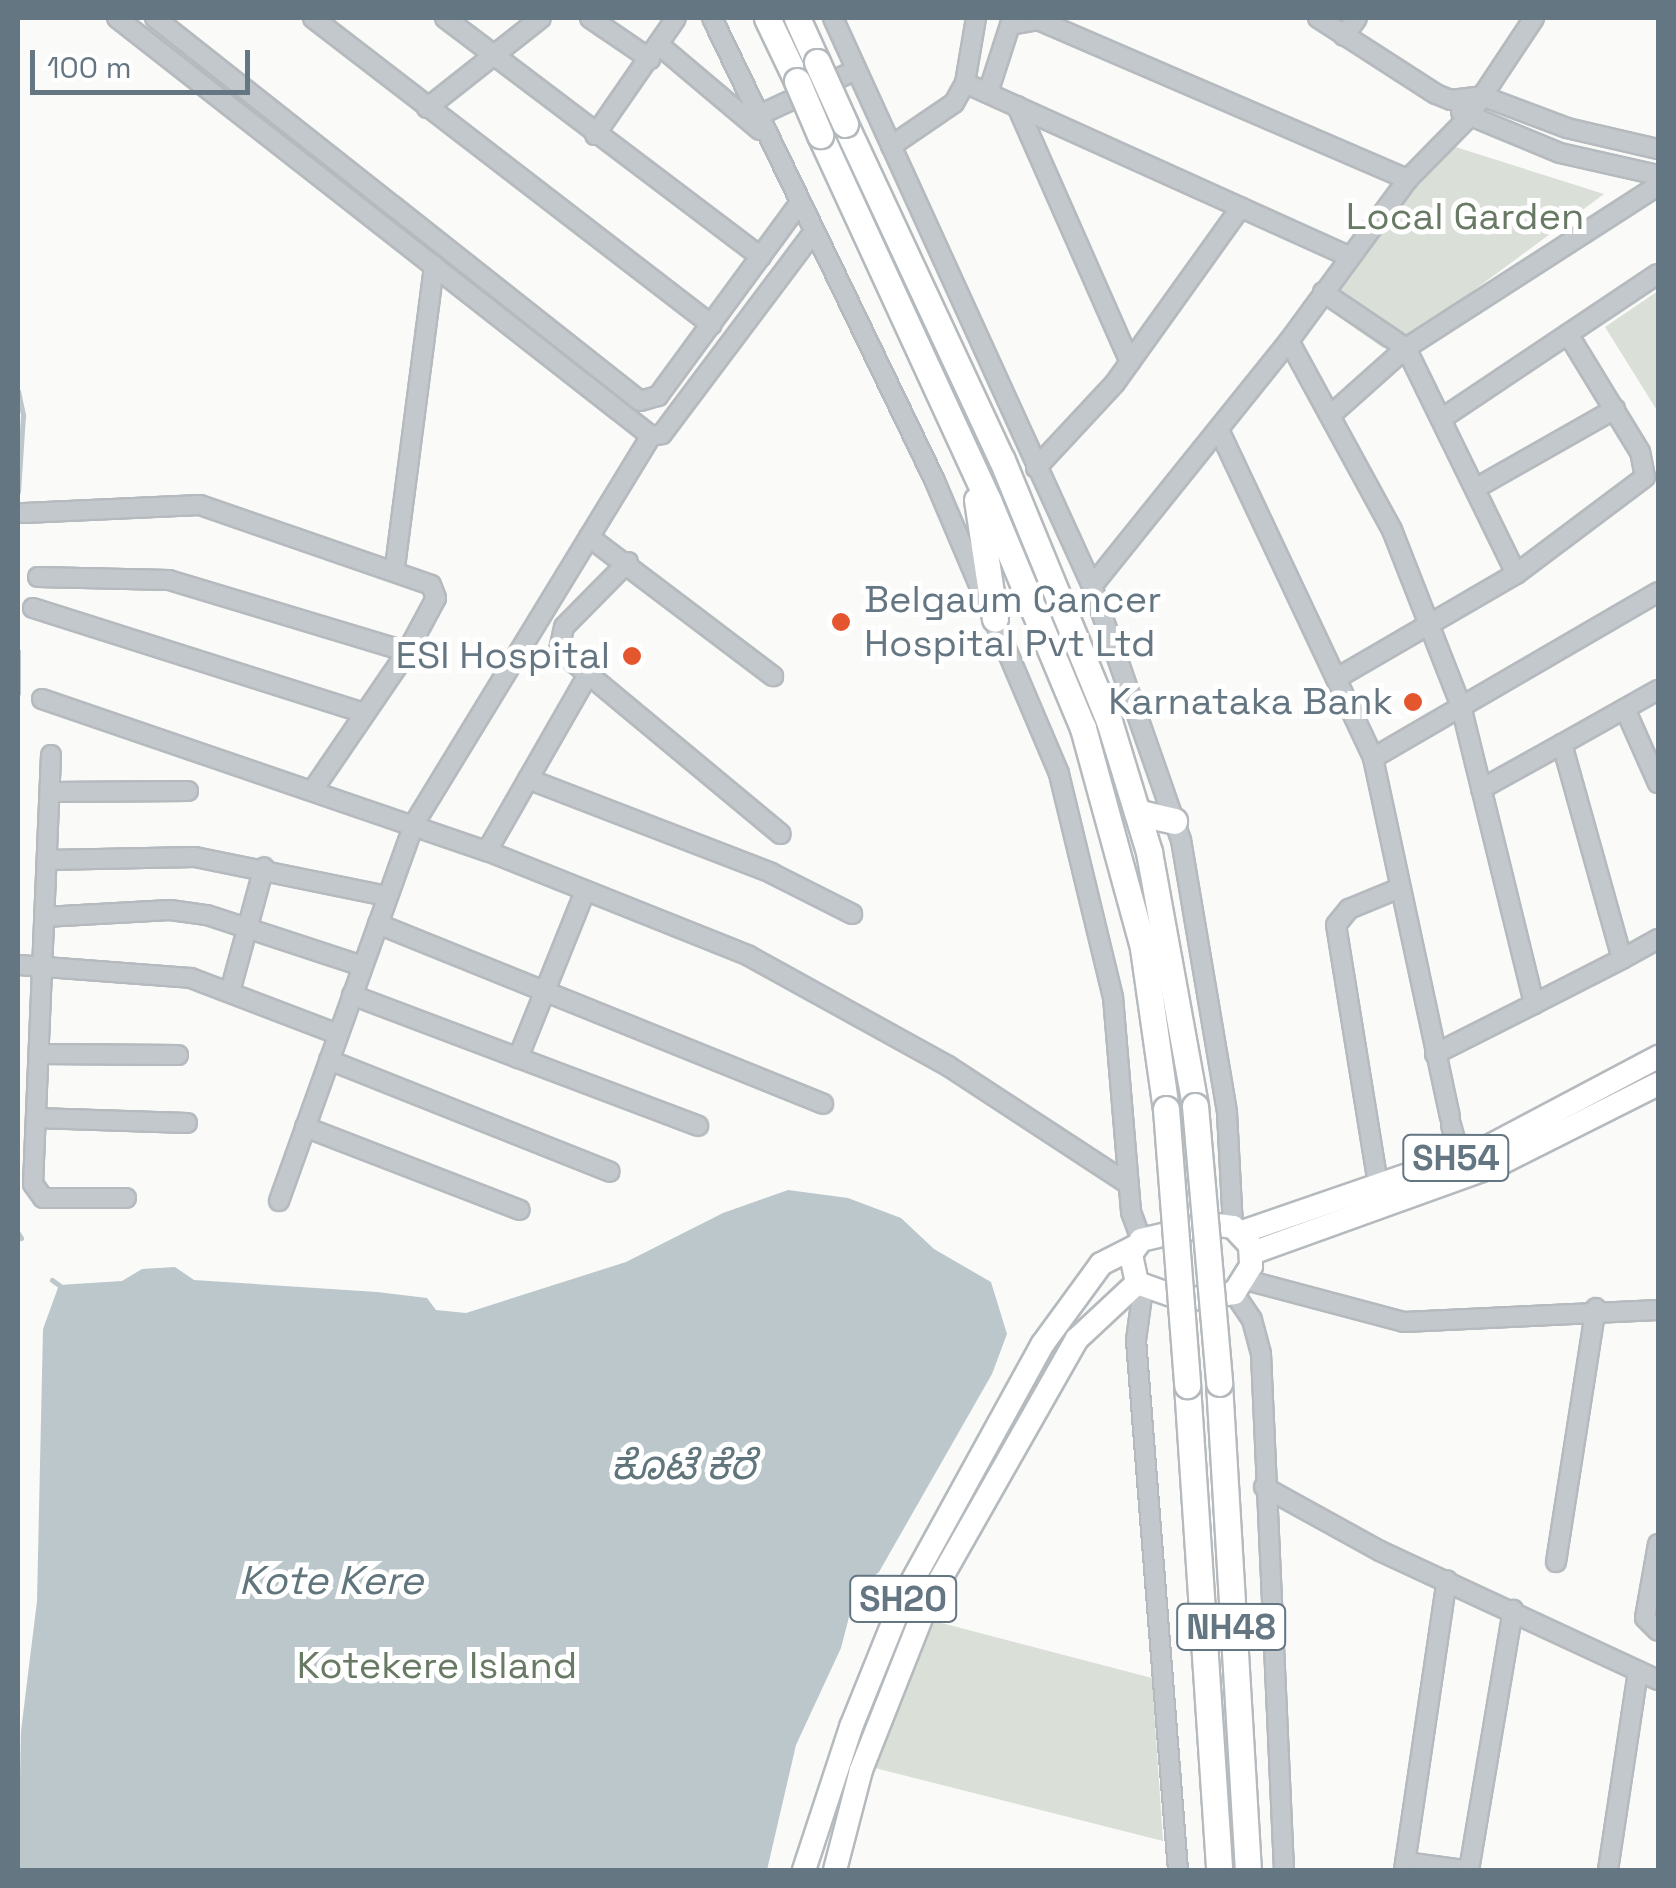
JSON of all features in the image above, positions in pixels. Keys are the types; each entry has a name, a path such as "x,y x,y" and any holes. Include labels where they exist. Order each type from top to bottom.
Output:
{"highway":[{"name":"NH48","path":"767,18 972,468 1104,791 1143,948 1166,1109 1218,1870"},
{"name":"NH48","path":"797,18 1068,613 1140,813 1195,1106 1218,1383 1248,1870"},
{"path":"972,468 995,619"},
{"path":"1140,813 1174,821"}],"main road":[{"name":"SH54","path":"1585,1110 1658,1056"},
{"name":"SH54","path":"1242,1237 1463,1167 1585,1110 1658,1084"},
{"name":"SH54","path":"1242,1237 1378,1184 1463,1167"},
{"path":"1184,1227 1242,1237 1240,1287 1196,1300 1140,1286 1138,1243 1184,1227"},
{"name":"SH20","path":"804,1870 850,1728 903,1598 1042,1345 1101,1264 1138,1243"},
{"name":"SH20","path":"834,1870 861,1770 928,1601 1068,1352 1140,1286"}],"street":[{"path":"118,18 650,436 662,434 813,233"},
{"path":"154,18 630,398 649,402 658,396 798,204"},
{"path":"313,18 712,325"},
{"path":"445,18 595,136 761,257"},
{"path":"427,108 541,18"},
{"path":"590,18 654,52 761,125"},
{"path":"595,136 676,18"},
{"path":"712,18 995,619 1059,774 1101,932 1113,997 1128,1184 1138,1243"},
{"path":"833,18 1092,586 1174,821 1227,1113 1242,1237"},
{"path":"1318,18 1451,100 1467,119 1657,183"},
{"path":"1344,36 1358,18"},
{"path":"1092,586 1289,341 1408,179 1467,119 1534,18"},
{"path":"891,146 944,114 965,83 973,20"},
{"path":"988,93 1010,24 1038,20 1408,179"},
{"path":"761,125 856,70"},
{"path":"965,83 1349,256"},
{"path":"1451,100 1482,96 1567,128 1658,149"},
{"path":"1017,106 1130,362"},
{"path":"1333,413 1406,348 1657,183"},
{"path":"1036,468 1130,362 1242,208"},
{"path":"395,568 434,266"},
{"path":"1444,417 1658,274"},
{"path":"1322,292 1406,348 1444,417 1516,574"},
{"path":"1337,678 1516,574 1645,477 1646,464 1568,334"},
{"path":"1289,341 1333,413 1429,623 1461,706 1534,1004"},
{"path":"1476,488 1615,409"},
{"path":"1219,430 1373,758 1435,1054 1463,1167"},
{"path":"278,1201 414,824 650,436"},
{"path":"24,513 200,505 395,568 431,585 436,598 407,652 361,712 314,790"},
{"path":"589,537 628,562 773,676"},
{"path":"628,562 557,638 586,678 781,834"},
{"path":"38,577 180,583 407,652"},
{"path":"1373,758 1658,592"},
{"path":"33,608 361,712"},
{"path":"487,851 586,678"},
{"path":"1481,789 1658,690"},
{"path":"42,699 487,851 823,993 1128,1184"},
{"path":"1625,708 1658,783"},
{"path":"1562,744 1622,960"},
{"path":"51,755 36,1194 126,1198"},
{"path":"528,779 771,874 852,914"},
{"path":"50,792 188,791"},
{"path":"47,860 182,856 264,866 387,896"},
{"path":"230,988 264,866"},
{"path":"1378,1184 1336,925 1350,909 1400,888"},
{"path":"518,1058 586,891"},
{"path":"44,918 170,910 362,966"},
{"path":"378,924 823,1104"},
{"path":"1435,1054 1658,940"},
{"path":"18,965 192,978 230,988 338,1034"},
{"path":"352,995 698,1126"},
{"path":"39,1054 178,1055"},
{"path":"329,1060 610,1172"},
{"path":"36,1118 186,1124"},
{"path":"305,1127 520,1210"},
{"path":"1140,1286 1136,1340 1178,1870"},
{"path":"1240,1287 1386,1320 1596,1308 1658,1310"},
{"path":"1240,1287 1258,1334 1284,1870"},
{"path":"1556,1562 1596,1308"},
{"path":"1264,1488 1658,1680"},
{"path":"1658,1544 1645,1618 1658,1631"},
{"path":"1447,1580 1404,1866 1467,1870 1512,1610"},
{"path":"1608,1870 1638,1670"}],"green space":[{"name":"Local Garden","path":"1443,143 1604,194 1404,342 1383,348 1322,305"},
{"path":"1658,291 1658,412 1605,327"},
{"path":"934,1621 1152,1678 1163,1841 871,1767"}],"water":[{"name":"ಕೊಟೆ ಕೆರೆ","path":"788,1190 848,1198 901,1218 934,1249 991,1282 1007,1334 992,1374 879,1572 856,1590 841,1648 796,1745 767,1870 18,1870 21,1731 37,1601 43,1329 59,1285 122,1281 142,1269 175,1267 194,1280 427,1298 436,1310 466,1313 626,1262 723,1213"}],"waterway":[{"path":"18,391 23,415 18,492"},
{"path":"18,651 18,693"},
{"path":"18,1233 21,1238"},
{"path":"52,1280 59,1285"}],"place":[{"name":"Belgaum Cancer Hospital Pvt Ltd","path":"841,622"},
{"name":"ESI Hospital","path":"632,656"},
{"name":"Karnataka Bank","path":"1413,702"}],"water label":[{"name":"Kote Kere","path":"331,1581"}],"park label":[{"name":"Kotekere Island","path":"437,1666"}]}
